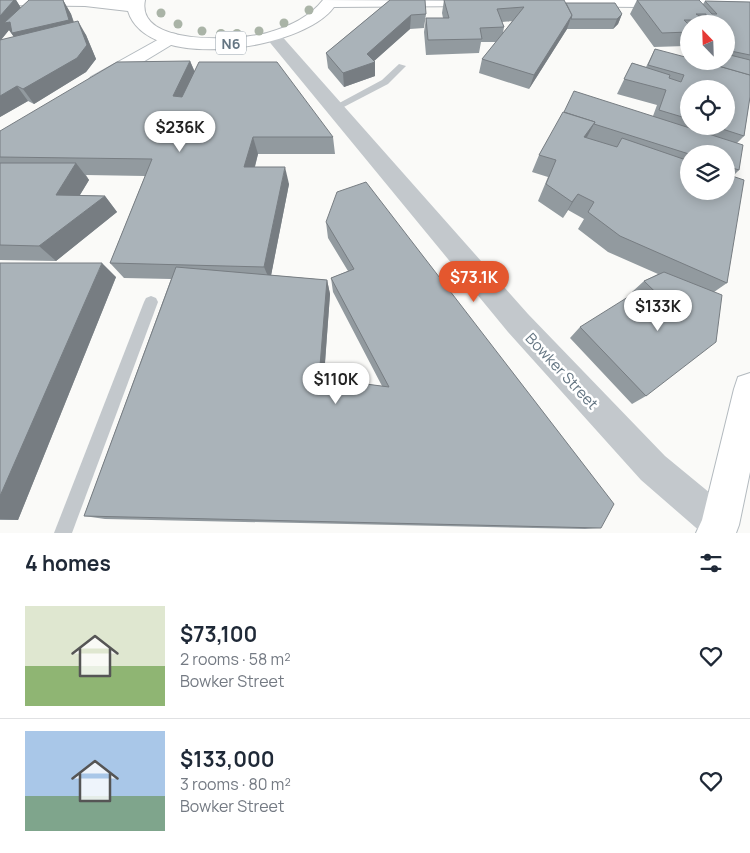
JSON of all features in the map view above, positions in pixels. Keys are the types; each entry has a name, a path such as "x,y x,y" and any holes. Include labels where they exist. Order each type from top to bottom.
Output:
{"main road":[{"name":"N6","path":"0,0 136,3 138,19 150,30 170,38 202,44 229,43 273,36 310,21 331,1 496,1"},
{"path":"515,1 750,3"},
{"path":"85,88 170,38"},
{"path":"722,530 750,389"}],"street":[{"name":"Bowker Street","path":"273,36 518,323 653,468 722,530"}],"lane":[{"path":"335,108 385,82 402,66"},
{"path":"63,533 150,302"}],"building":[{"path":"0,0 14,0 0,16"},
{"path":"29,0 63,0 69,20 12,33 10,22 4,23"},
{"path":"390,0 425,0 426,14 411,15 367,54 375,62 343,73 326,53"},
{"path":"444,0 564,0 572,15 534,75 482,59 524,7 497,9 504,27 480,28 482,39 428,40 426,18 449,18"},
{"path":"637,0 699,0 712,14 717,14 705,1 750,2 750,55 735,52 735,15 680,15 680,32 662,33"},
{"path":"566,3 615,3 622,14 617,19 571,19 572,15"},
{"path":"78,21 87,45 77,58 23,89 17,86 0,96 0,40"},
{"path":"655,49 680,56 680,70 732,70 750,75 750,97 744,136 735,133 735,80 682,80 684,75 648,65"},
{"path":"735,56 750,60 750,75 732,70 735,70"},
{"path":"190,61 173,96 182,97 199,62 277,62 333,137 253,137 244,167 285,167 264,267 110,263 152,159 0,157 0,131 117,62"},
{"path":"632,63 670,75 669,78 680,82 680,116 659,110 666,90 624,79"},
{"path":"574,91 680,125 680,135 712,135 743,145 739,170 735,169 735,145 680,145 680,151 594,124 595,122 564,112"},
{"path":"563,112 595,122 584,137 617,147 622,138 680,158 680,200 735,200 735,177 744,180 727,283 620,236 588,212 594,202 578,194 572,202 546,184 556,160 539,155"},
{"path":"0,163 76,163 56,195 105,196 39,246 0,245"},
{"path":"366,182 614,504 601,528 84,516 176,267 327,280 319,378 389,387 331,278 354,269 326,222 337,192"},
{"path":"0,263 102,263 0,496"},
{"path":"664,272 722,295 716,342 646,396 580,327 628,297 653,322 677,313 644,281"}]}
